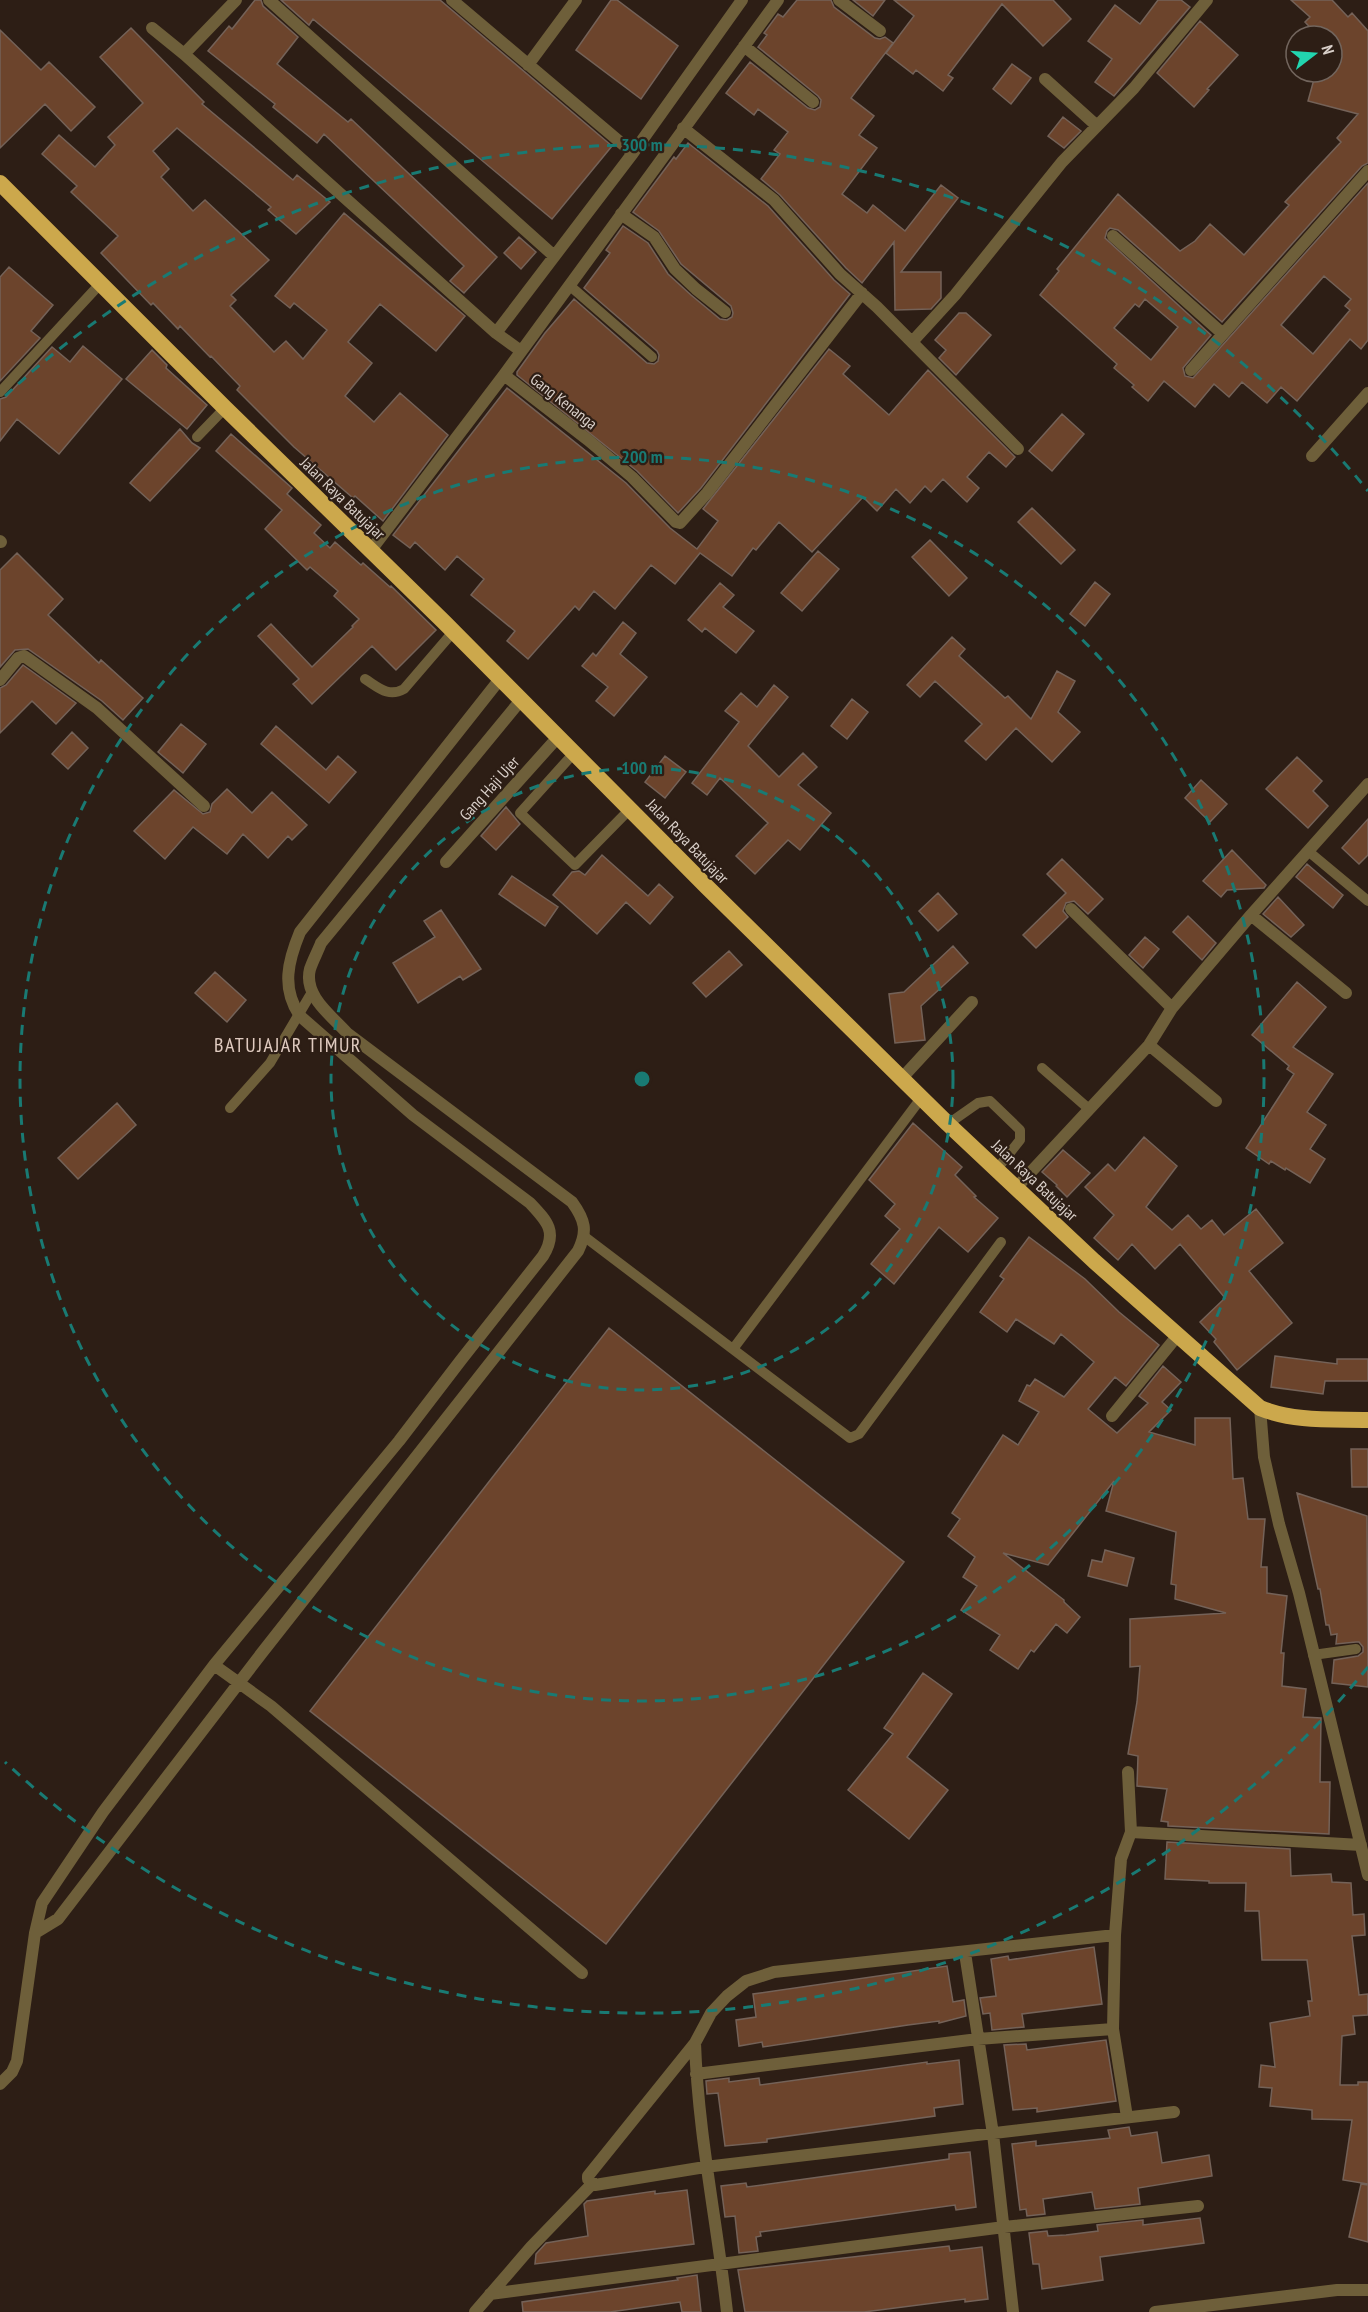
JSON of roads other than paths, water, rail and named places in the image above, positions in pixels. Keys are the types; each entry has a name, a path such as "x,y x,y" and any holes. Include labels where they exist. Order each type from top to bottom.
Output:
{"highway":[{"name":"Jalan Raya Batujajar","path":"0,183 631,808 707,887 948,1124 1094,1261 1254,1403 1276,1414 1298,1419 1368,1419"}],"street":[{"path":"184,54 236,0"},
{"path":"269,0 553,255"},
{"path":"452,0 633,153"},
{"path":"528,65 576,0"},
{"path":"496,333 553,255 633,153 742,0"},
{"path":"371,550 504,375 778,0"},
{"path":"839,0 880,31"},
{"path":"912,342 955,295 1062,162 1134,88 1207,0"},
{"path":"152,28 496,333 521,351"},
{"path":"744,46 813,102"},
{"path":"1045,80 1097,126"},
{"path":"683,128 774,200 840,274 912,342 1018,449"},
{"path":"1191,370 1368,171"},
{"path":"621,214 654,237 675,269 725,312"},
{"path":"1113,236 1223,334"},
{"name":"Gang Kenanga","path":"504,375 632,477 676,522 683,521 862,293"},
{"path":"1312,456 1368,393"},
{"path":"0,680 18,658 24,656 97,708 204,806"},
{"path":"0,2084 12,2072 17,2061 35,1933 42,1903 103,1812 214,1665 399,1441 550,1244 550,1231 546,1220 530,1203 413,1115 300,1016 294,1007 287,982 290,958 300,932 500,679"},
{"path":"35,1933 58,1918 571,1261 585,1237 581,1218 572,1202 347,1033 318,1003 312,992 309,972 321,943 521,700"},
{"name":"Gang Haji Ujer","path":"446,862 558,737"},
{"path":"1017,1187 1149,1045 1172,1008 1368,784"},
{"path":"1071,909 1172,1008"},
{"path":"1251,915 1346,993"},
{"path":"902,1078 972,1002"},
{"path":"1149,1045 1216,1101"},
{"path":"1112,1416 1178,1335"},
{"path":"1254,1403 1264,1457 1368,1875"},
{"path":"214,1665 271,1706 582,1973"},
{"path":"1127,2117 1113,2029 1115,1935 1121,1859 1131,1832 1128,1772"},
{"path":"1131,1832 1361,1845"},
{"path":"592,2184 588,2176 694,2043 711,2013 746,1981 774,1972 1115,1935"},
{"path":"965,1953 993,2134 1013,2312"},
{"path":"696,2074 978,2039 1113,2029"},
{"path":"694,2043 705,2167 722,2265 726,2312"},
{"path":"475,2312 592,2184 705,2167 1174,2112"},
{"path":"490,2294 1004,2227 1198,2206"},
{"path":"1155,2312 1337,2290 1368,2290"}],"lane":[{"path":"0,392 100,284"},
{"path":"569,285 652,357"},
{"path":"197,437 225,408"},
{"path":"365,679 387,693 404,689 453,632"},
{"path":"574,753 520,813 575,865 631,808"},
{"path":"1308,851 1368,901"},
{"path":"230,1108 270,1063 300,1016 312,992"},
{"path":"1042,1068 1089,1109"},
{"path":"733,1349 922,1098"},
{"path":"948,1124 978,1103 990,1101 1020,1130 1020,1140 997,1169"},
{"path":"585,1237 850,1438 859,1434 1001,1242"},
{"path":"1313,1655 1356,1649"}],"district":[{"name":"BATUJAJAR TIMUR","path":"288,1045"}]}
